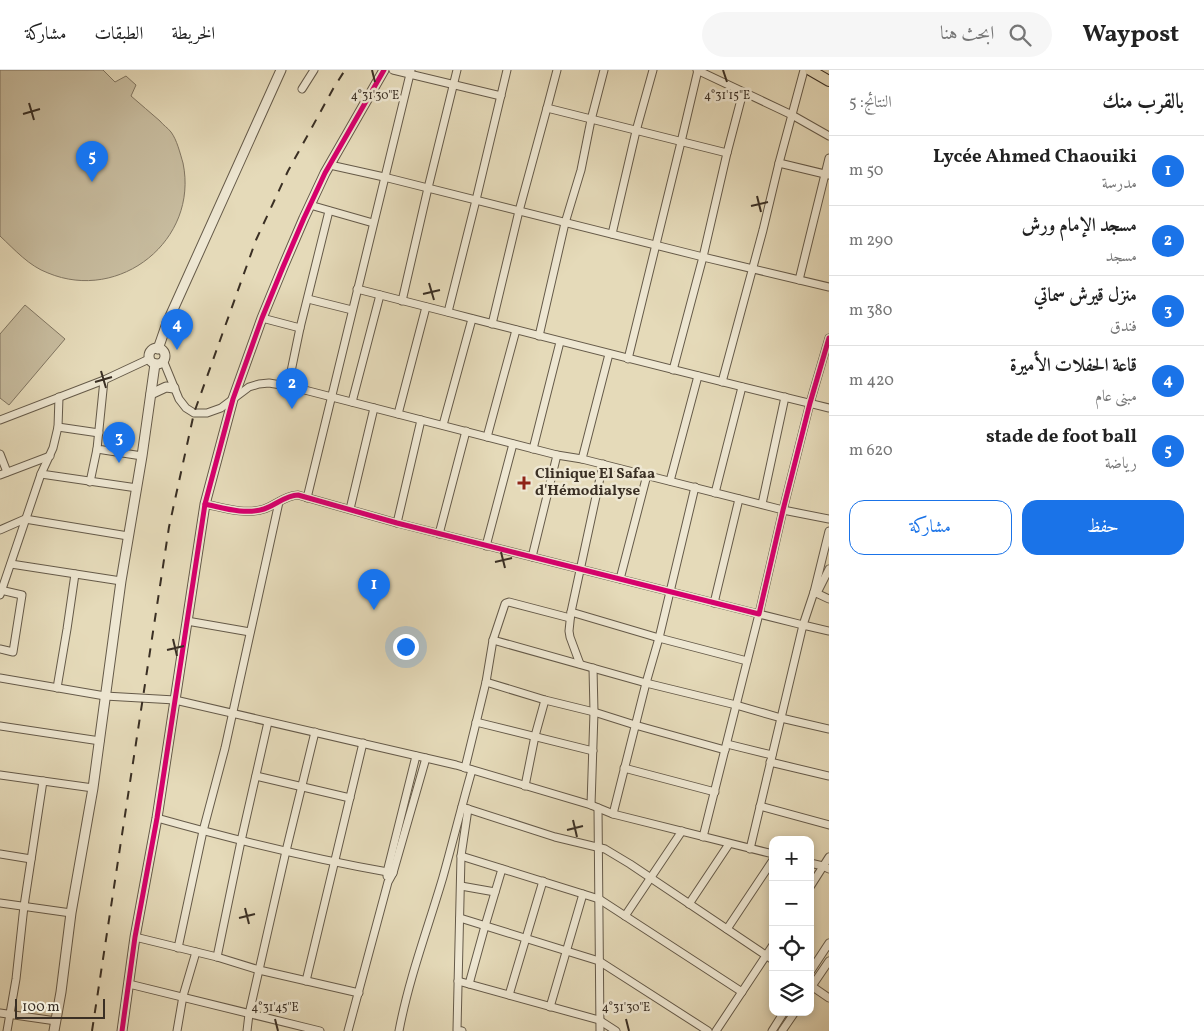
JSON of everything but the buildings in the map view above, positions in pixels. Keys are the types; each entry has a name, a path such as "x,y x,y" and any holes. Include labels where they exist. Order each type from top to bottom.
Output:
{"main road":[{"path":"810,70 829,81"}],"street":[{"path":"158,349 167,323 281,70"},
{"path":"302,89 314,70"},
{"path":"124,1031 135,937 176,700 204,504 233,399 262,318 310,205 330,165 384,70"},
{"path":"392,70 410,72 501,96"},
{"path":"402,300 457,70"},
{"path":"448,312 507,70"},
{"path":"492,324 519,211 557,70"},
{"path":"539,336 565,222 581,170 604,70"},
{"path":"612,234 636,131 653,70"},
{"path":"628,359 682,142 697,70 792,115 829,136"},
{"path":"722,382 804,70"},
{"path":"307,498 410,72"},
{"path":"673,370 743,92"},
{"path":"547,108 727,153"},
{"path":"799,280 827,175 829,158"},
{"path":"779,163 827,175"},
{"path":"330,165 829,287"},
{"path":"310,205 374,223"},
{"path":"288,386 329,210"},
{"path":"357,289 560,342 829,408"},
{"path":"352,402 380,295"},
{"path":"308,299 352,310"},
{"path":"398,414 426,307"},
{"path":"262,318 300,328"},
{"path":"443,426 472,319"},
{"path":"487,437 516,330"},
{"path":"704,837 782,510 829,338"},
{"path":"533,449 560,342"},
{"path":"0,420 156,361 164,353 158,349 151,351 149,356 156,361 182,404 194,413 207,413 221,408 249,387 259,384 269,383 288,386 557,455 603,464 782,510 829,519"},
{"path":"582,459 609,354"},
{"path":"54,1031 71,913 100,741 120,581 137,488 156,361"},
{"path":"670,481 698,376"},
{"path":"90,482 97,450 104,380"},
{"path":"151,394 166,387 174,388"},
{"path":"715,493 742,387"},
{"path":"0,649 13,652 22,595 0,592 41,474 53,448 58,427 59,397"},
{"path":"762,504 785,397"},
{"path":"350,509 374,408"},
{"path":"397,523 421,420"},
{"path":"58,427 99,432"},
{"path":"439,534 466,432"},
{"path":"486,546 513,444"},
{"path":"97,450 142,456"},
{"path":"0,454 4,473 50,456"},
{"path":"532,557 557,455"},
{"path":"580,664 570,638 570,615 603,464"},
{"path":"41,474 137,488"},
{"path":"620,580 647,475"},
{"path":"613,814 659,638 695,487"},
{"path":"204,504 233,510 254,511 263,509 293,495 486,546 829,631"},
{"path":"714,603 739,499"},
{"path":"178,948 279,502"},
{"path":"0,530 25,519 128,536"},
{"path":"750,849 803,625 815,593 829,531"},
{"path":"11,564 120,581"},
{"path":"815,593 829,569"},
{"path":"57,688 75,574"},
{"path":"815,593 829,599"},
{"path":"462,1031 457,1030 458,981 461,856 468,769 493,640 505,604 508,602 570,615 747,661"},
{"path":"187,621 250,632"},
{"path":"493,640 646,683 829,729"},
{"path":"593,668 594,712 592,751 598,847 600,1031"},
{"path":"0,678 105,696 176,700 426,758 525,786 613,814 769,853"},
{"path":"486,682 636,725 771,758 829,776"},
{"path":"525,786 535,736 545,700"},
{"path":"217,957 268,722"},
{"path":"476,722 592,751"},
{"path":"0,726 100,741"},
{"path":"247,1031 249,1014 286,851 315,732"},
{"path":"306,981 363,743"},
{"path":"348,1031 388,882 402,810 416,756"},
{"path":"390,873 426,758"},
{"path":"624,768 715,792"},
{"path":"0,775 93,788"},
{"path":"256,776 350,798"},
{"path":"8,1031 43,781"},
{"path":"760,806 829,825"},
{"path":"465,808 555,837 609,850 769,957"},
{"path":"399,1031 408,992 465,808"},
{"path":"402,810 410,812"},
{"path":"157,818 241,841 334,863 390,873"},
{"path":"624,916 682,831"},
{"path":"689,904 729,844"},
{"path":"0,854 32,859"},
{"path":"461,856 599,899 742,992"},
{"path":"814,882 826,868 829,857"},
{"path":"814,864 826,868"},
{"path":"727,929 769,866"},
{"path":"469,984 502,869"},
{"path":"509,995 542,881"},
{"path":"461,886 495,892"},
{"path":"550,1007 583,894"},
{"path":"0,903 71,913"},
{"path":"460,918 599,961 708,1031"},
{"path":"135,937 217,957 259,970 358,993"},
{"path":"811,971 829,943"},
{"path":"716,1031 769,951"},
{"path":"177,1031 183,996 196,952"},
{"path":"814,982 829,960"},
{"path":"458,981 600,1020 616,1031"},
{"path":"129,984 320,1031"},
{"path":"814,989 829,998"},
{"path":"0,1013 56,1021"},
{"path":"772,1031 781,1016"},
{"path":"782,1031 792,1016"}],"shaded area":[{"path":"0,70 103,70 115,82 126,76 136,85 131,96 171,132 177,143 183,163 185,191 179,217 166,240 148,258 127,272 102,279 75,280 41,270 22,257 0,236"},
{"path":"25,305 65,339 9,405 0,398 0,334"}],"railway":[{"path":"92,1031 169,527 194,413 256,240 288,171 345,70"}],"cycle path":[{"path":"122,1031 135,937 157,818 205,504 233,399 262,318 304,218 325,173 384,70"},
{"path":"205,504 234,510 257,511 298,495 397,523 759,614 810,403 829,338"}],"place":[{"name":"stade de foot ball","path":"92,182"},
{"name":"قاعة الحفلات الأميرة","path":"177,350"},
{"name":"مسجد الإمام ورش","path":"292,409"},
{"name":"منزل قيرش سماتي","path":"119,463"},
{"name":"Clinique El Safaa d'Hémodialyse","path":"524,483"},
{"name":"Lycée Ahmed Chaouiki","path":"374,610"}]}
